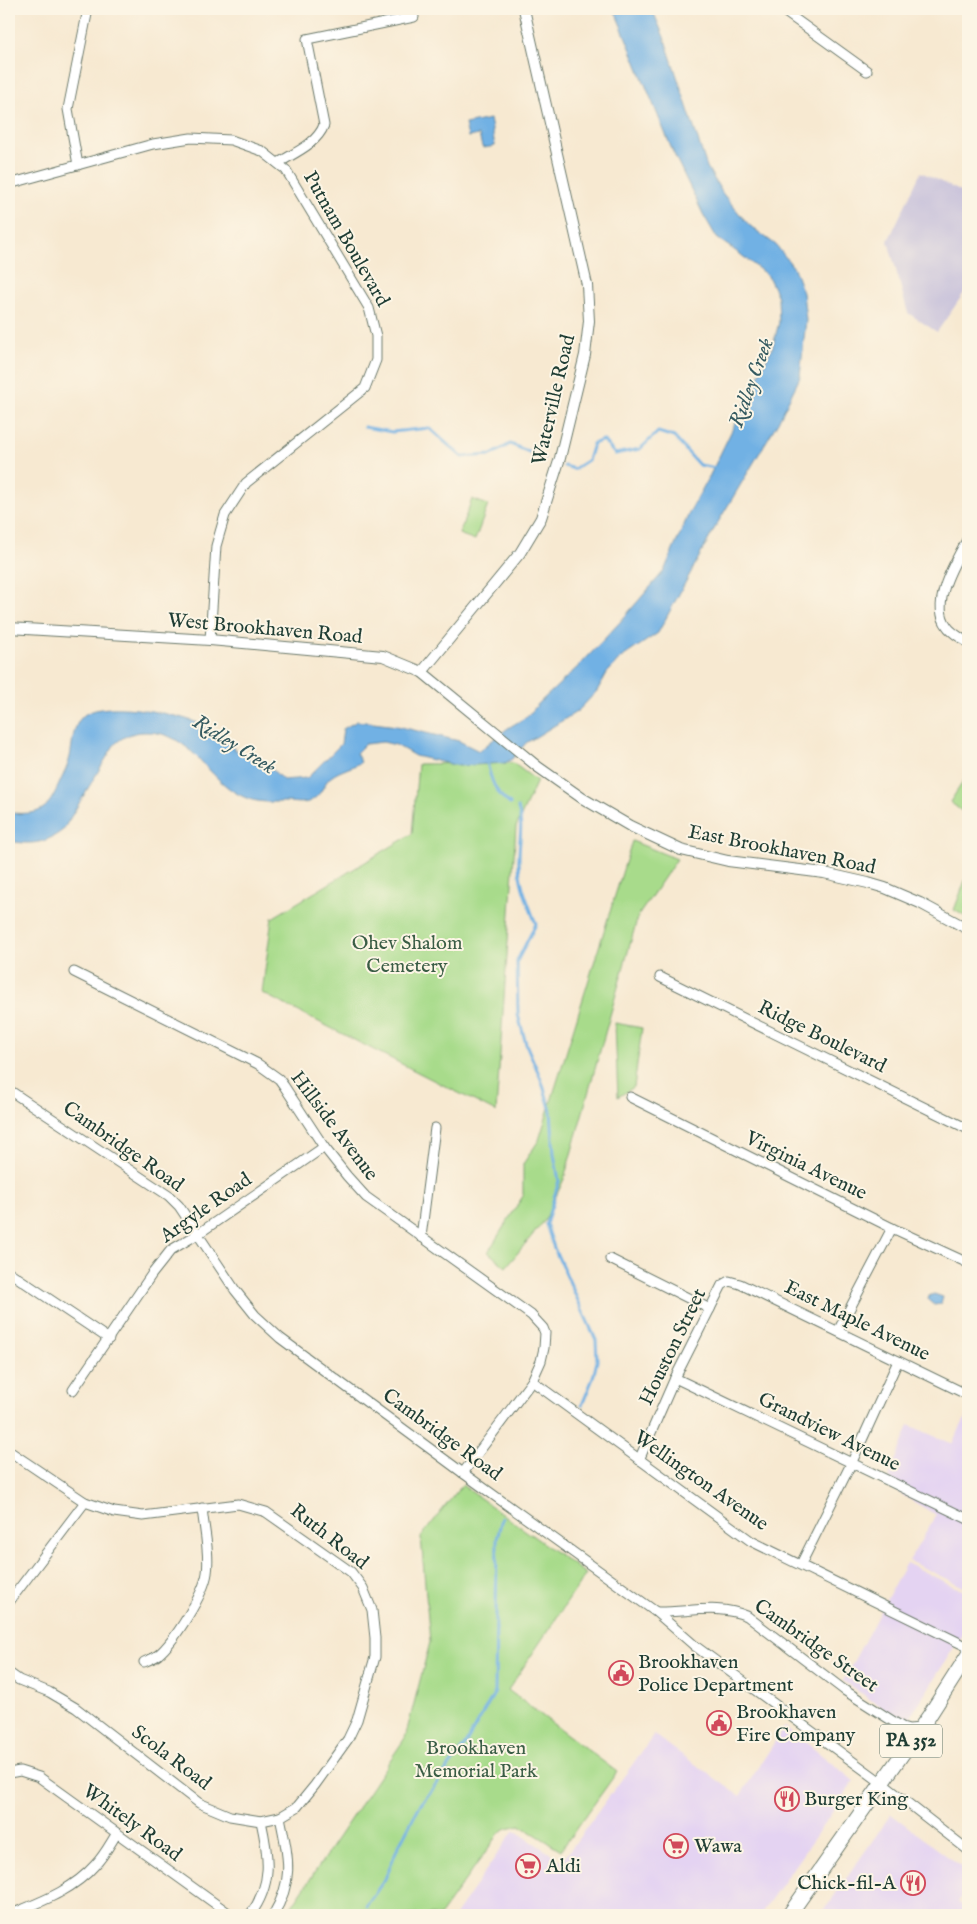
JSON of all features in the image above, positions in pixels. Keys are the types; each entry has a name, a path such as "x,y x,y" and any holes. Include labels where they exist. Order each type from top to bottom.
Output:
{"main road":[{"name":"PA 352","path":"789,1915 921,1728 968,1655"}],"street":[{"path":"78,165 68,109 88,9"},
{"name":"Waterville Road","path":"422,672 520,554 538,524 560,458 585,355 588,321 586,284 524,9"},
{"path":"781,9 867,71"},
{"path":"278,163 312,142 321,134 324,125 307,39 414,17"},
{"name":"Putnam Boulevard","path":"9,184 153,144 191,138 231,140 262,150 286,170 369,308 376,336 376,360 365,388 246,484 225,515 216,546 210,640"},
{"path":"968,538 949,573 941,600 946,626 968,643"},
{"name":"West Brookhaven Road","path":"9,628 210,640 382,656 422,672 495,731"},
{"name":"East Brookhaven Road","path":"495,731 522,754 582,798 630,826 681,850 728,861 815,872 868,883 920,903 968,929"},
{"name":"Hillside Avenue","path":"74,972 258,1064 270,1072 284,1086 324,1147 366,1197 531,1316 543,1328 545,1333 544,1348 532,1381"},
{"name":"Ridge Boulevard","path":"660,977 968,1129"},
{"name":"Cambridge Road","path":"9,1090 169,1196 179,1206 255,1315 280,1338 656,1612 695,1646 882,1783 968,1850"},
{"name":"Virginia Avenue","path":"630,1097 892,1228 968,1263"},
{"path":"421,1236 435,1128"},
{"name":"Argyle Road","path":"73,1390 152,1274 171,1250 198,1234 324,1147"},
{"path":"838,1331 892,1228"},
{"path":"610,1259 710,1309"},
{"path":"9,1272 109,1339"},
{"name":"East Maple Avenue","path":"729,1281 740,1284 968,1395"},
{"name":"Houston Street","path":"639,1460 675,1378 722,1285 729,1281"},
{"path":"801,1564 852,1462 898,1362"},
{"name":"Grandview Avenue","path":"675,1378 968,1519"},
{"path":"463,1473 532,1381"},
{"name":"Wellington Avenue","path":"532,1381 751,1541 968,1647"},
{"name":"Ruth Road","path":"9,1451 86,1502 114,1512 143,1516 238,1504 256,1508 274,1516 351,1572 363,1588 372,1610 375,1658 357,1720 348,1739 297,1807 280,1817 261,1821"},
{"path":"9,1602 86,1502"},
{"path":"144,1662 157,1655 173,1638 202,1588 207,1573 207,1562 202,1508"},
{"name":"Cambridge Street","path":"656,1612 681,1613 717,1609 738,1612 747,1616 844,1690 902,1727 910,1729 921,1728"},
{"name":"Scola Road","path":"9,1673 19,1680 49,1692 76,1708 199,1803 230,1816 261,1821"},
{"name":"Whitely Road","path":"9,1773 20,1771 39,1777 231,1915"},
{"path":"273,1915 288,1886 288,1858 280,1817"},
{"path":"250,1915 260,1902 266,1882 268,1855 261,1821"},
{"path":"9,1915 54,1896 77,1883 96,1864 117,1833"}],"shaded area":[{"path":"921,172 968,195 968,287 937,332 908,313 888,241"},
{"path":"968,1413 968,1589 909,1561 936,1515 886,1485 909,1425 952,1444"},
{"path":"906,1563 968,1593 968,1625 906,1724 843,1681"},
{"path":"785,1726 854,1781 760,1915 455,1915 514,1830 562,1861 654,1735 740,1796"},
{"path":"891,1814 968,1872 968,1888 958,1902 968,1910 968,1915 821,1915"}],"green space":[{"path":"472,499 488,505 475,540 459,534"},
{"name":"Ohev Shalom Cemetery","path":"513,763 537,781 516,827 496,1112 262,993 272,918 412,834 418,764"},
{"path":"968,774 968,816 950,802"},
{"path":"632,841 677,859 638,916 564,1179 545,1220 506,1267 488,1252 523,1196 523,1164 539,1140"},
{"path":"968,873 968,918 954,910"},
{"path":"615,1023 642,1028 634,1087 618,1097"},
{"name":"Brookhaven Memorial Park","path":"462,1485 586,1574 508,1690 617,1772 561,1850 520,1825 500,1832 440,1915 286,1915 405,1738 430,1642 421,1537"}],"water":[{"path":"614,9 652,9 664,37 707,167 723,194 749,225 776,245 794,268 803,293 806,320 800,377 778,422 717,524 658,633 621,658 607,673 597,691 578,711 526,743 512,759 505,763 459,766 415,756 396,745 383,742 365,744 356,753 361,762 331,777 317,797 303,803 264,802 249,799 231,790 187,747 175,739 161,734 140,732 120,740 114,745 63,830 44,841 24,843 9,841 9,813 36,812 47,805 68,763 77,724 84,715 95,710 128,708 146,710 198,723 209,728 239,752 266,765 283,780 307,778 341,744 343,729 357,721 397,726 459,741 479,751 508,728 528,716 539,703 581,664 664,571 690,511 709,477 773,346 779,322 778,297 768,276 717,238 703,214 673,152"},
{"path":"490,119 495,146 484,148 482,147 479,135 468,137 465,124"},
{"path":"934,1294 943,1297 941,1304 934,1305 928,1300 929,1296"}],"waterway":[{"path":"364,427 392,432 429,428 462,457 491,455 510,444 544,458"},
{"path":"564,466 574,469 588,460 593,444 603,440 615,454 640,449 658,432 674,437 699,465 716,468"},
{"path":"487,762 494,786 510,804"},
{"path":"518,808 521,822 519,871 536,924 517,961 518,1015 526,1044 541,1079 551,1111 554,1154 559,1181 546,1224 554,1248 596,1340 597,1361 593,1378 582,1405"},
{"path":"366,1906 385,1879 397,1849 419,1807 463,1748 495,1692 497,1539 502,1518"}],"place":[{"name":"Brookhaven Police Department","path":"621,1673"},
{"name":"Brookhaven Fire Company","path":"719,1723"},
{"name":"Burger King","path":"787,1799"},
{"name":"Wawa","path":"676,1846"},
{"name":"Aldi","path":"528,1866"},
{"name":"Chick-fil-A","path":"913,1883"}],"water label":[{"name":"Ridley Creek","path":"752,383"},
{"name":"Ridley Creek","path":"234,745"}]}
